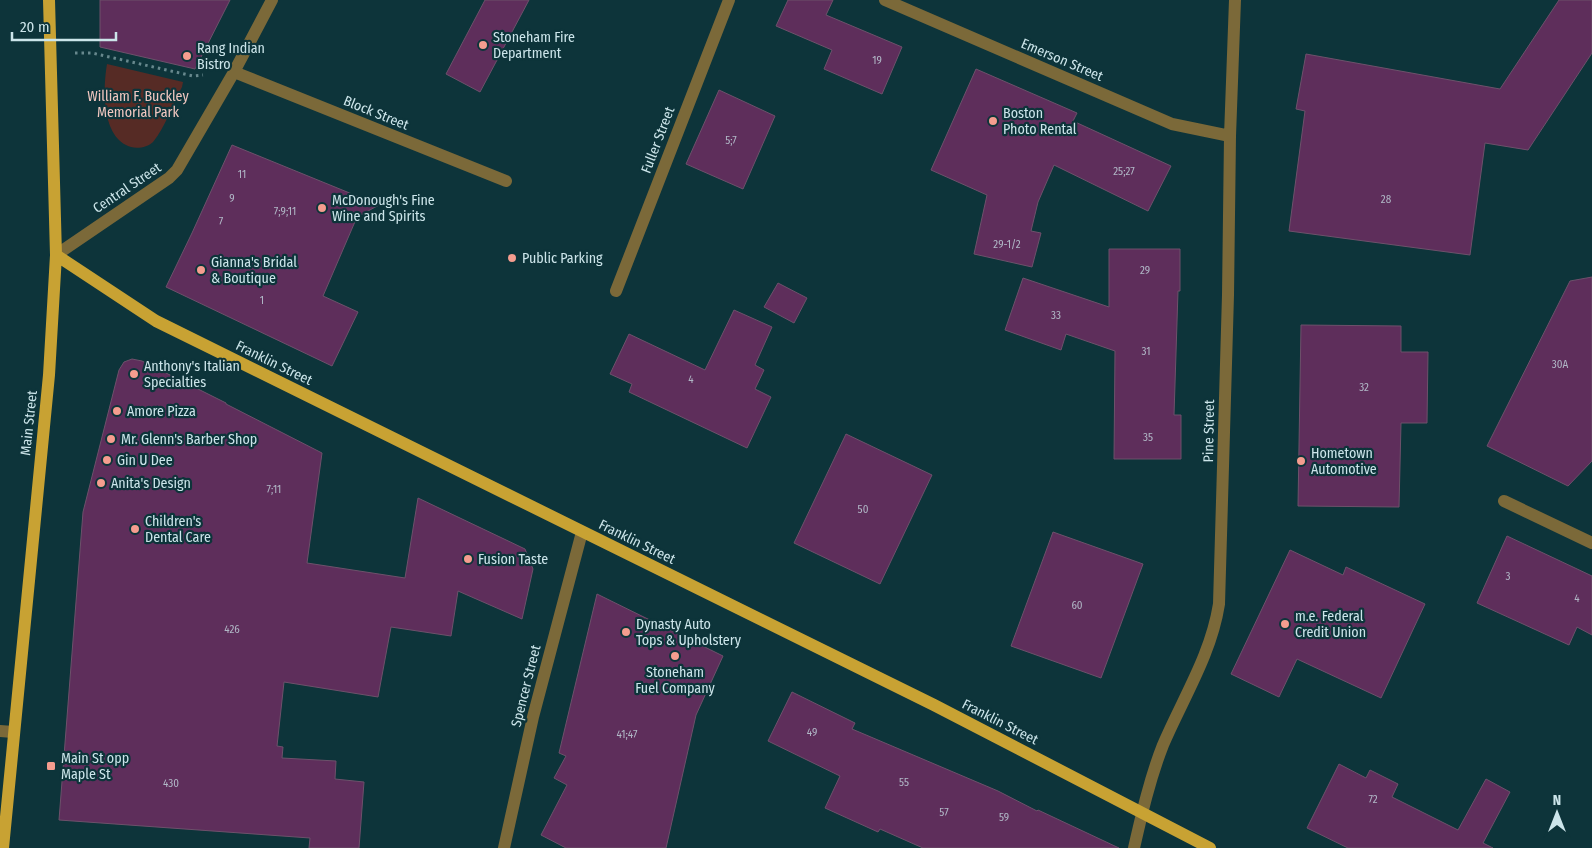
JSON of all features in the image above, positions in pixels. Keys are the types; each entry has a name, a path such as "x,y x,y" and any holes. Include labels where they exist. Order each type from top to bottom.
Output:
{"main road":[{"name":"Main Street","path":"3,848 49,375 56,254 49,0"},
{"name":"Franklin Street","path":"56,254 156,321 925,701 1210,848"}],"street":[{"name":"Central Street","path":"56,254 175,173 182,164 234,72 272,0"},
{"name":"Fuller Street","path":"616,291 729,0"},
{"name":"Emerson Street","path":"886,0 1172,124 1230,136"},
{"name":"Pine Street","path":"1134,848 1142,814 1163,746 1210,642 1219,604 1235,0"},
{"name":"Block Street","path":"234,72 506,181"},
{"path":"1504,501 1592,544"},
{"name":"Spencer Street","path":"504,848 533,717 582,532"},
{"path":"0,731 13,732"}],"path":[{"path":"49,52 92,53 192,76 234,72"}],"green space":[{"name":"William F. Buckley Memorial Park","path":"107,64 183,82 161,130 153,142 148,145 140,148 131,147 121,142 114,134 106,111 105,86"}],"building":[{"path":"100,0 230,0 195,69 100,47"},
{"name":"Stoneham Fire Department","path":"485,0 529,0 480,92 446,74"},
{"path":"788,0 833,0 826,15 902,47 882,94 824,69 832,50 776,26"},
{"path":"1559,0 1592,0 1592,53 1528,150 1485,143 1470,255 1289,231 1305,111 1296,109 1306,54 1500,89"},
{"path":"976,69 1077,113 1073,121 1171,166 1148,211 1054,165 1038,202 1031,231 1041,233 1032,267 974,254 987,195 931,170"},
{"path":"719,90 775,116 743,189 686,164"},
{"path":"232,145 379,205 357,217 323,296 358,312 332,366 166,287"},
{"path":"1109,249 1180,249 1180,291 1178,291 1174,415 1181,415 1181,459 1114,459 1115,351 1066,334 1061,350 1005,330 1023,278 1109,307"},
{"path":"1592,277 1592,461 1568,486 1487,446 1570,281"},
{"path":"778,283 807,298 794,323 764,307"},
{"path":"734,310 772,327 755,365 764,370 755,389 771,397 747,448 629,392 632,384 610,374 629,334 705,370"},
{"path":"1301,325 1401,326 1401,352 1428,352 1427,423 1401,423 1399,507 1298,506"},
{"path":"132,359 142,361 322,453 307,563 405,578 418,498 525,549 533,569 522,619 458,591 451,636 391,627 378,697 284,682 277,746 283,747 282,758 336,761 335,779 364,782 359,848 309,848 310,838 59,820 83,512 119,370 124,362"},
{"path":"846,434 932,475 880,584 794,543"},
{"path":"1053,532 1143,564 1101,678 1011,646"},
{"path":"1507,536 1592,576 1592,635 1577,627 1569,645 1477,603"},
{"path":"1290,550 1343,575 1346,567 1425,604 1381,698 1297,659 1279,697 1231,674"},
{"path":"597,594 723,656 696,715 666,848 566,848 541,835 567,785 554,778 566,756 559,753"},
{"path":"792,692 855,723 852,729 998,791 1119,848 923,848 880,829 878,832 825,808 840,776 768,741"},
{"path":"1339,764 1366,778 1370,770 1398,784 1392,797 1458,830 1486,779 1510,792 1483,843 1493,848 1348,848 1307,828"}],"place":[{"name":"Stoneham Fire Department","path":"483,45"},
{"name":"Rang Indian Bistro","path":"187,56"},
{"name":"Boston Photo Rental","path":"993,121"},
{"name":"McDonough's Fine Wine and Spirits","path":"322,208"},
{"name":"Public Parking","path":"512,258"},
{"name":"Gianna's Bridal & Boutique","path":"201,270"},
{"name":"Anthony's Italian Specialties","path":"134,374"},
{"name":"Amore Pizza","path":"117,411"},
{"name":"Mr. Glenn's Barber Shop","path":"111,439"},
{"name":"Gin U Dee","path":"107,460"},
{"name":"Hometown Automotive","path":"1301,461"},
{"name":"Anita's Design","path":"101,483"},
{"name":"Children's Dental Care","path":"135,529"},
{"name":"Fusion Taste","path":"468,559"},
{"name":"m.e. Federal Credit Union","path":"1285,624"},
{"name":"Dynasty Auto Tops & Upholstery","path":"626,632"},
{"name":"Stoneham Fuel Company","path":"675,656"},
{"name":"Main St opp Maple St","path":"51,766"}]}
